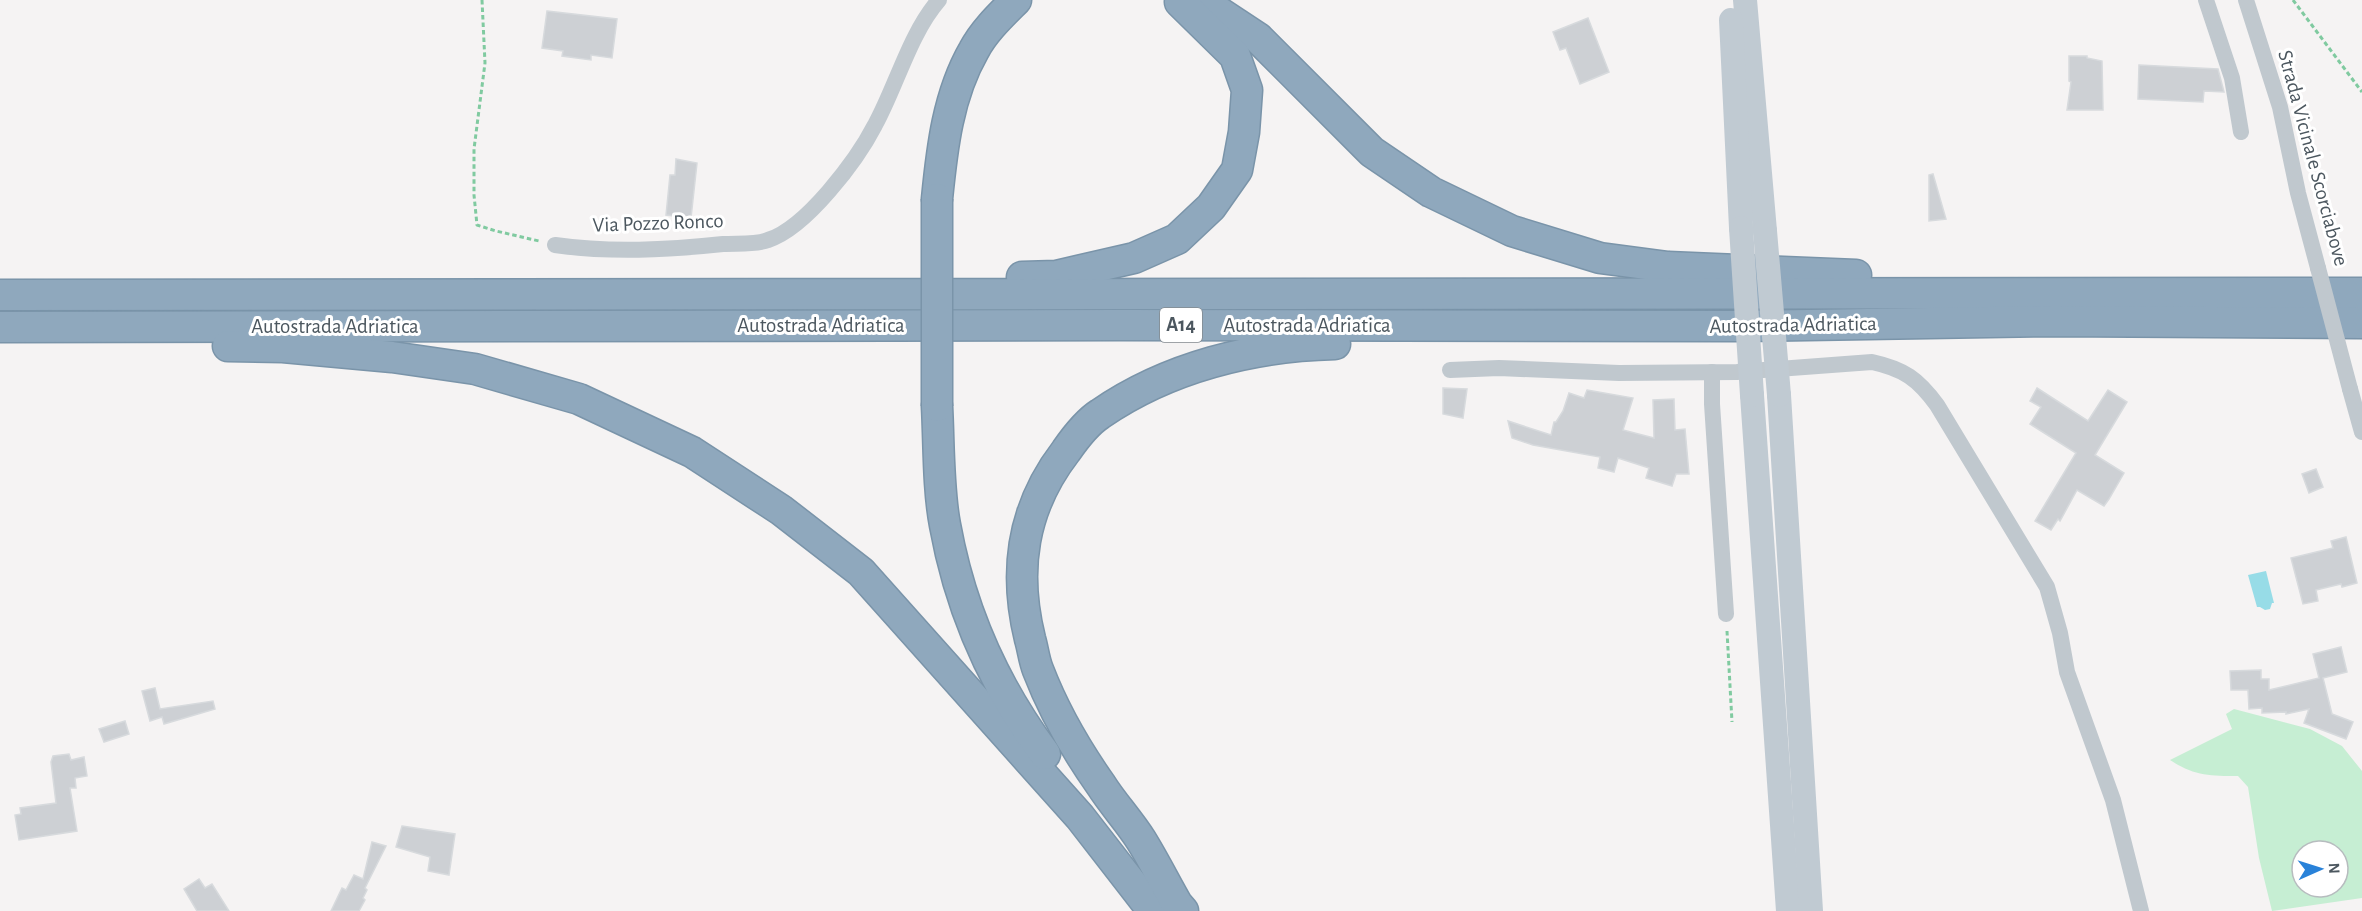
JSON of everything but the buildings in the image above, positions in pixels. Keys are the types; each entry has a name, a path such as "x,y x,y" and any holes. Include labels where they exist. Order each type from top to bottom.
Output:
{"highway":[{"path":"1016,0 974,49 959,81 943,139 937,199 937,406 944,523 958,587 1006,697 1042,752 1167,909"},
{"path":"670,293 1056,276 1134,258 1177,239 1211,207 1237,170 1244,132 1247,90 1235,56 1178,0"},
{"path":"1197,0 1212,7 1258,38 1372,152 1431,192 1512,231 1600,258 1668,267 1998,281 2125,294"},
{"name":"Autostrada Adriatica","path":"0,295 2362,293"},
{"name":"Autostrada Adriatica","path":"0,327 1742,326 2054,321 2362,323"},
{"path":"1167,909 1140,840 1099,784 1056,710 1037,669 1023,608 1021,567 1028,527 1040,492 1058,460 1075,438 1098,415 1142,391 1189,368 1242,354 1300,345 1555,341 1742,326"},
{"path":"0,339 72,343 283,347 392,357 475,369 579,399 692,452 781,510 861,572 1080,817 1167,909"}],"main road":[{"path":"1730,0 1741,228 1788,911"},
{"path":"1745,0 1779,394 1811,911"}],"street":[{"name":"Via Pozzo Ronco","path":"555,245 595,250 674,249 768,240 794,224 833,188 874,127 909,52 932,8 939,0"},
{"path":"2206,0 2232,78 2241,132"},
{"name":"Strada Vicinale Scorciabove","path":"2246,0 2280,107 2298,193 2362,432"},
{"path":"1450,370 1499,368 1619,373 1712,372 1872,362 1902,371 1923,386 1959,440 2047,587 2067,672 2113,800 2141,911"},
{"path":"1712,372 1712,404 1726,614"}],"path":[{"path":"482,0 485,63 474,149 474,195 477,225 555,245"},
{"path":"2293,0 2362,92"},
{"path":"1726,614 1732,722"}],"green space":[{"path":"2234,709 2310,729 2342,746 2362,771 2362,898 2272,911 2259,858 2248,787 2238,776 2202,774 2170,760 2232,729 2226,714"}],"water":[{"path":"2266,571 2274,603 2270,609 2265,610 2257,607 2248,575"}]}
